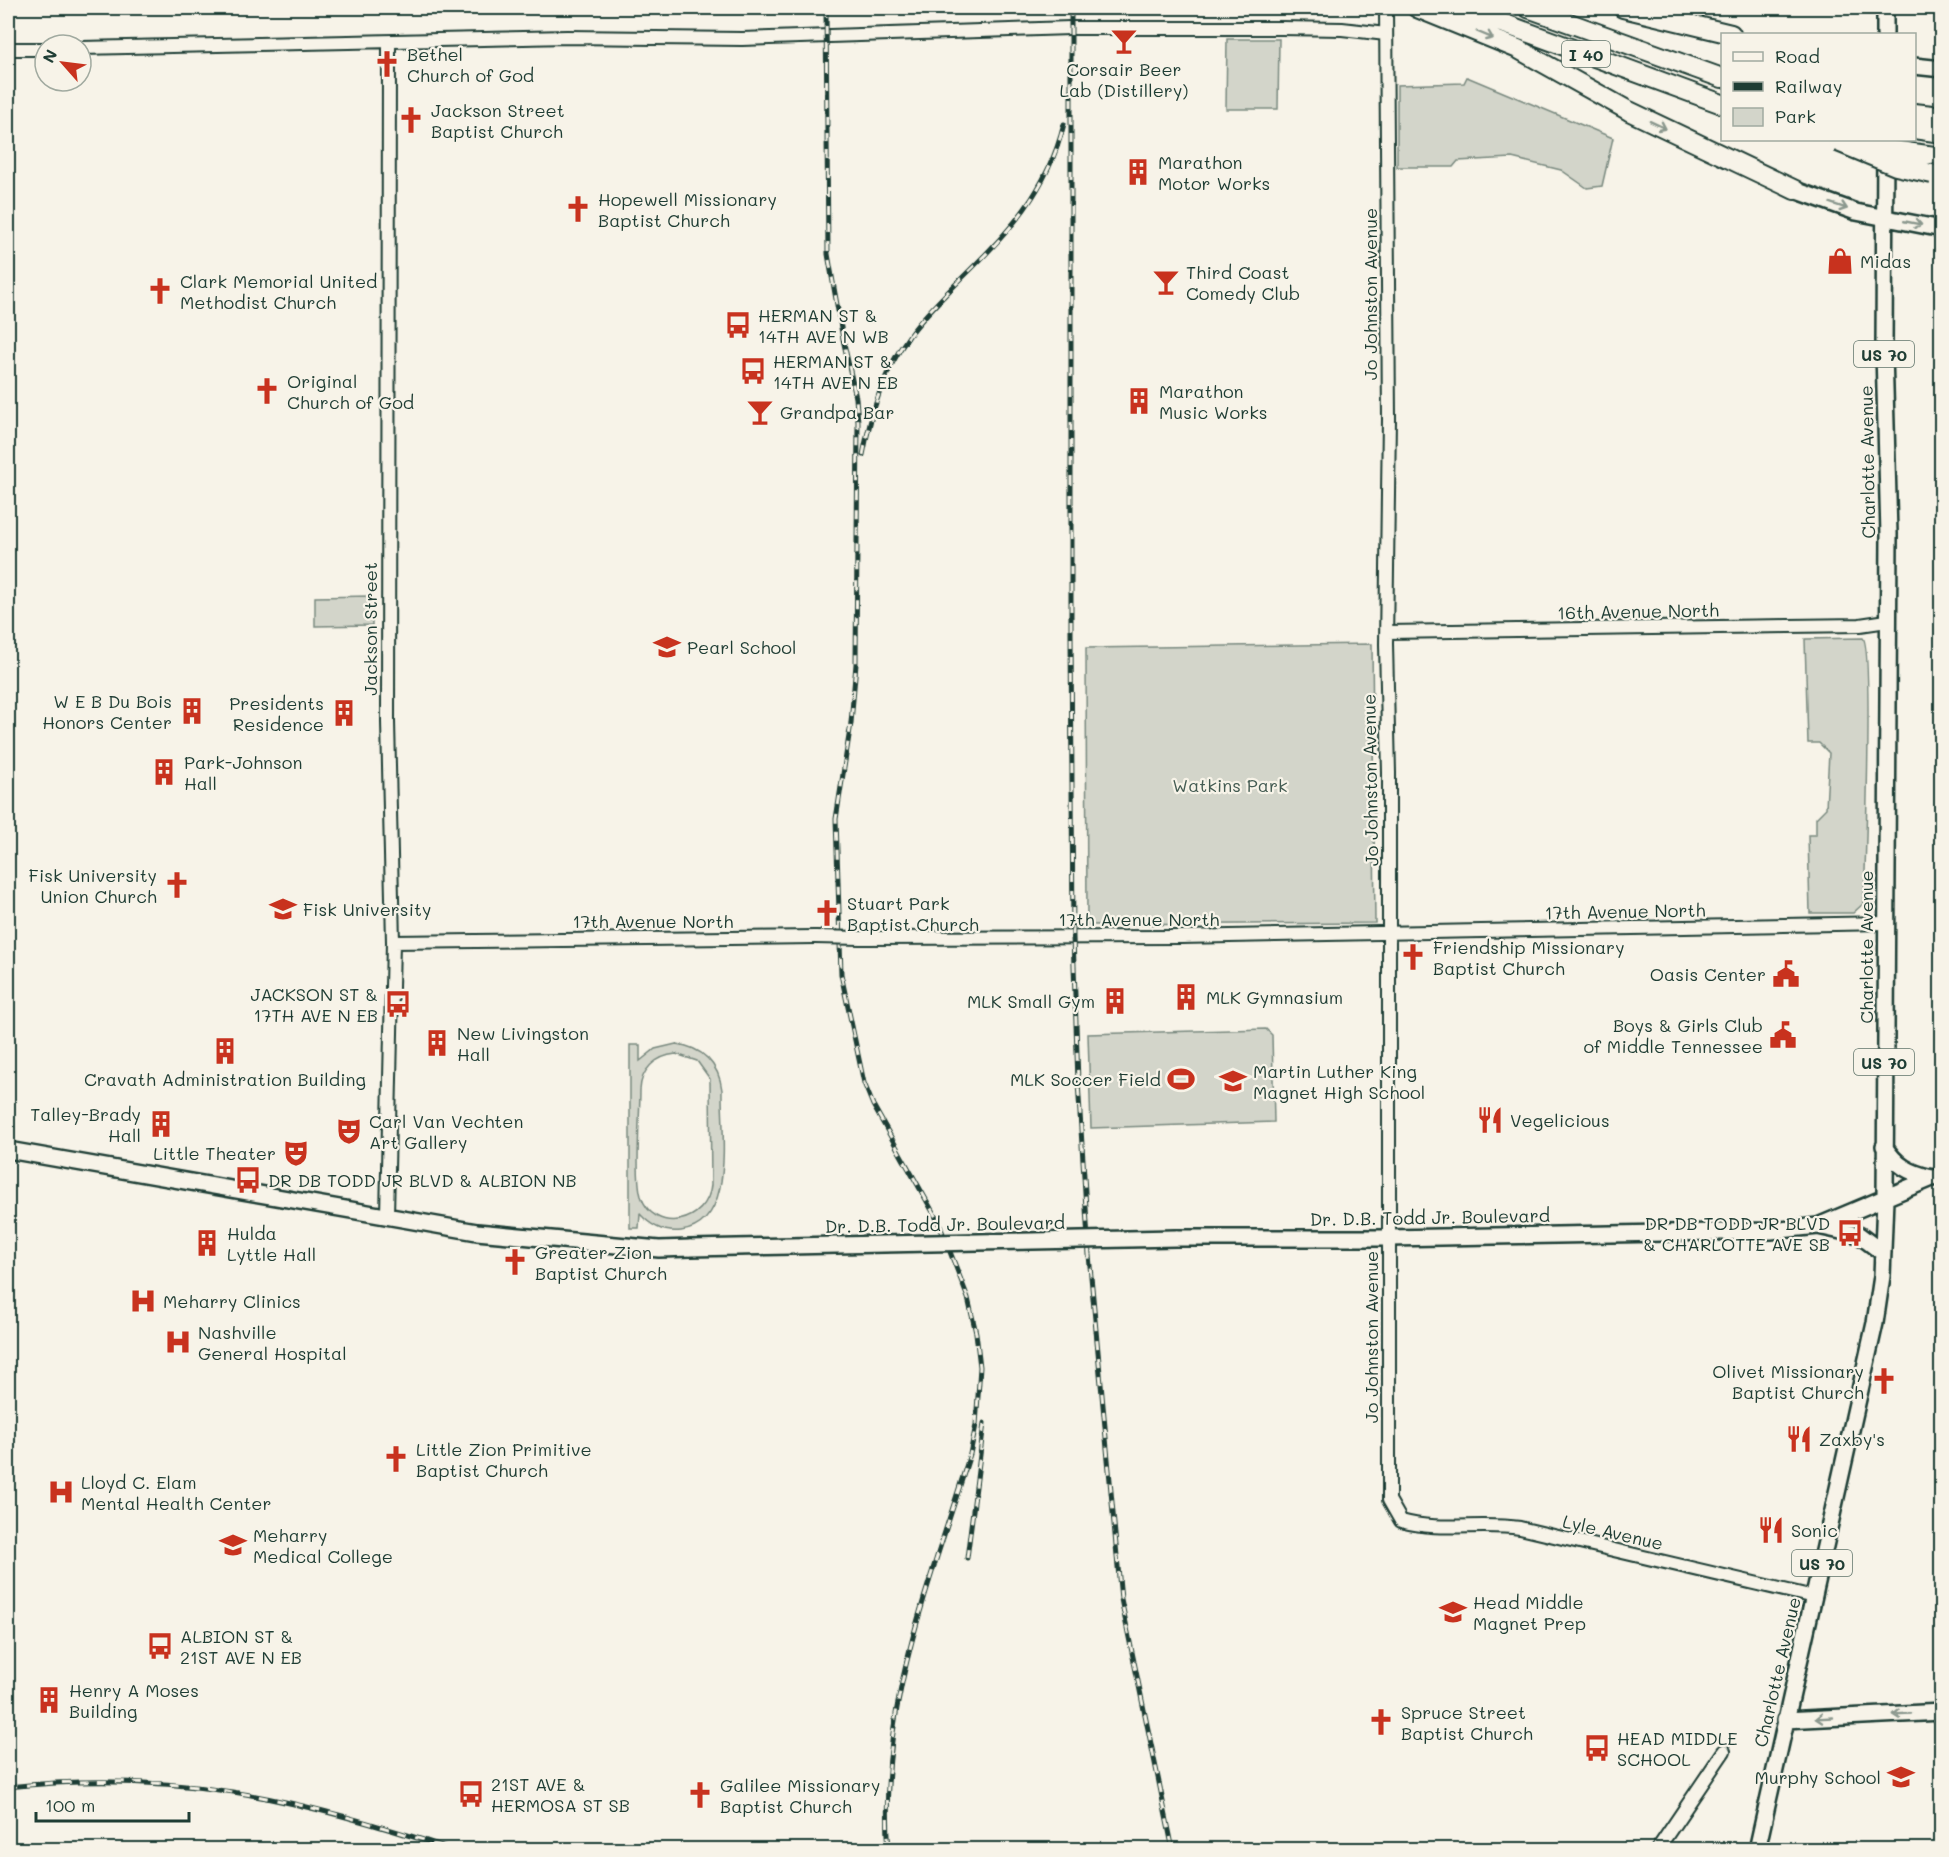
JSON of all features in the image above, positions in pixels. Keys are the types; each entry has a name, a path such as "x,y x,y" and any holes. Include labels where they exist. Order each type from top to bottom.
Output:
{"highway":[{"name":"I 40","path":"1453,8 1505,24 1721,104"},
{"name":"I 40","path":"1528,8 1721,78"},
{"path":"1623,8 1727,33"},
{"path":"1424,10 1518,49 1629,111 1795,189"},
{"path":"1834,141 1934,156"},
{"path":"1834,141 1896,166 1936,175"}],"main road":[{"path":"1885,8 1885,33"},
{"path":"1916,66 1941,69"},
{"name":"Charlotte Avenue","path":"1757,1850 1875,1323 1882,1253 1885,1199 1889,491 1884,352 1885,141"},
{"path":"1795,189 1856,212 1941,229"},
{"path":"1884,1146 1892,1159 1904,1168 1937,1178"},
{"name":"Dr. D.B. Todd Jr. Boulevard","path":"8,1150 477,1232 659,1249 1176,1238 1389,1238 1771,1231 1818,1226 1937,1178"},
{"path":"1818,1226 1859,1234 1882,1253"},
{"path":"1785,1720 1941,1712"}],"street":[{"name":"Jo Johnston Avenue","path":"1386,8 1389,1500 1401,1521"},
{"path":"93,48 567,37 742,39 1070,28 1342,29 1386,34"},
{"name":"Jackson Street","path":"387,1215 393,942 388,722 389,42"},
{"path":"8,49 33,49"},
{"name":"16th Avenue North","path":"1388,632 1860,626 1887,621"},
{"name":"17th Avenue North","path":"393,942 814,938 1180,938 1886,923"},
{"name":"Lyle Avenue","path":"1401,1521 1422,1527 1495,1524 1520,1528 1814,1597"},
{"path":"1656,1850 1725,1750"}],"green space":[{"path":"1227,39 1279,39 1278,109 1226,109"},
{"path":"1467,77 1613,138 1602,186 1587,188 1561,170 1512,158 1458,161 1453,167 1397,167 1397,85 1464,83"},
{"path":"371,596 372,625 315,626 315,597"},
{"path":"1863,638 1868,679 1864,903 1853,913 1810,913 1808,835 1816,835 1816,818 1826,808 1829,753 1819,743 1808,743 1805,639"},
{"name":"Watkins Park","path":"1372,644 1375,923 1087,925 1086,648"},
{"name":"MLK Soccer Field","path":"1266,1029 1272,1035 1274,1122 1091,1128 1088,1034"},
{"path":"676,1044 701,1053 708,1058 717,1072 722,1090 723,1151 718,1194 711,1212 699,1225 681,1231 659,1228 640,1214 639,1228 630,1228 630,1045 640,1045 640,1061 655,1049","holes":["676,1054 697,1061 710,1079 711,1185 708,1198 701,1208 691,1216 680,1220 668,1220 648,1209 639,1186 641,1083 650,1065 668,1055"]}],"railway":[{"path":"826,8 828,254 856,398 858,422 856,664 851,723 836,819 841,974 864,1083 873,1105 938,1221 968,1298 976,1333 980,1367 976,1425 970,1454 924,1600 899,1698 891,1748 887,1799 889,1850"},
{"path":"1071,8 1071,633 1073,937 1078,1082 1089,1255 1121,1599 1173,1850"},
{"path":"863,455 879,393 900,350 927,313 996,244 1025,209 1048,170 1064,124"},
{"path":"967,1558 984,1423"},
{"path":"8,1787 67,1782 123,1782 178,1785 232,1792 340,1815 454,1850"}],"place":[{"name":"Corsair Beer Lab (Distillery)","path":"1124,41"},
{"name":"Bethel Church of God","path":"387,64"},
{"name":"Jackson Street Baptist Church","path":"411,120"},
{"name":"Marathon Motor Works","path":"1138,172"},
{"name":"Hopewell Missionary Baptist Church","path":"578,209"},
{"name":"Midas","path":"1840,261"},
{"name":"Third Coast Comedy Club","path":"1166,282"},
{"name":"Clark Memorial United Methodist Church","path":"160,291"},
{"name":"HERMAN ST & 14TH AVE N WB","path":"738,325"},
{"name":"HERMAN ST & 14TH AVE N EB","path":"753,371"},
{"name":"Original Church of God","path":"267,391"},
{"name":"Marathon Music Works","path":"1139,401"},
{"name":"Grandpa Bar","path":"760,412"},
{"name":"Pearl School","path":"667,647"},
{"name":"W E B Du Bois Honors Center","path":"192,711"},
{"name":"Presidents Residence","path":"344,713"},
{"name":"Park-Johnson Hall","path":"164,772"},
{"name":"Fisk University Union Church","path":"177,885"},
{"name":"Fisk University","path":"283,909"},
{"name":"Stuart Park Baptist Church","path":"827,913"},
{"name":"Friendship Missionary Baptist Church","path":"1413,957"},
{"name":"Oasis Center","path":"1786,974"},
{"name":"MLK Gymnasium","path":"1186,997"},
{"name":"MLK Small Gym","path":"1115,1001"},
{"name":"JACKSON ST & 17TH AVE N EB","path":"398,1004"},
{"name":"Boys & Girls Club of Middle Tennessee","path":"1783,1035"},
{"name":"New Livingston Hall","path":"437,1043"},
{"name":"Cravath Administration Building","path":"225,1051"},
{"name":"MLK Soccer Field","path":"1181,1079"},
{"name":"Martin Luther King Magnet High School","path":"1233,1081"},
{"name":"Vegelicious","path":"1490,1120"},
{"name":"Talley-Brady Hall","path":"161,1124"},
{"name":"Carl Van Vechten Art Gallery","path":"349,1131"},
{"name":"Little Theater","path":"296,1153"},
{"name":"DR DB TODD JR BLVD & ALBION NB","path":"248,1180"},
{"name":"DR DB TODD JR BLVD & CHARLOTTE AVE SB","path":"1850,1233"},
{"name":"Hulda Lyttle Hall","path":"207,1243"},
{"name":"Greater Zion Baptist Church","path":"515,1262"},
{"name":"Meharry Clinics","path":"143,1301"},
{"name":"Nashville General Hospital","path":"178,1342"},
{"name":"Olivet Missionary Baptist Church","path":"1884,1381"},
{"name":"Zaxby's","path":"1799,1439"},
{"name":"Little Zion Primitive Baptist Church","path":"396,1459"},
{"name":"Lloyd C. Elam Mental Health Center","path":"61,1492"},
{"name":"Sonic","path":"1771,1530"},
{"name":"Meharry Medical College","path":"233,1545"},
{"name":"Head Middle Magnet Prep","path":"1453,1612"},
{"name":"ALBION ST & 21ST AVE N EB","path":"160,1646"},
{"name":"Henry A Moses Building","path":"49,1700"},
{"name":"Spruce Street Baptist Church","path":"1381,1722"},
{"name":"HEAD MIDDLE SCHOOL","path":"1597,1748"},
{"name":"Murphy School","path":"1901,1777"},
{"name":"21ST AVE & HERMOSA ST SB","path":"471,1794"},
{"name":"Galilee Missionary Baptist Church","path":"700,1795"}]}
